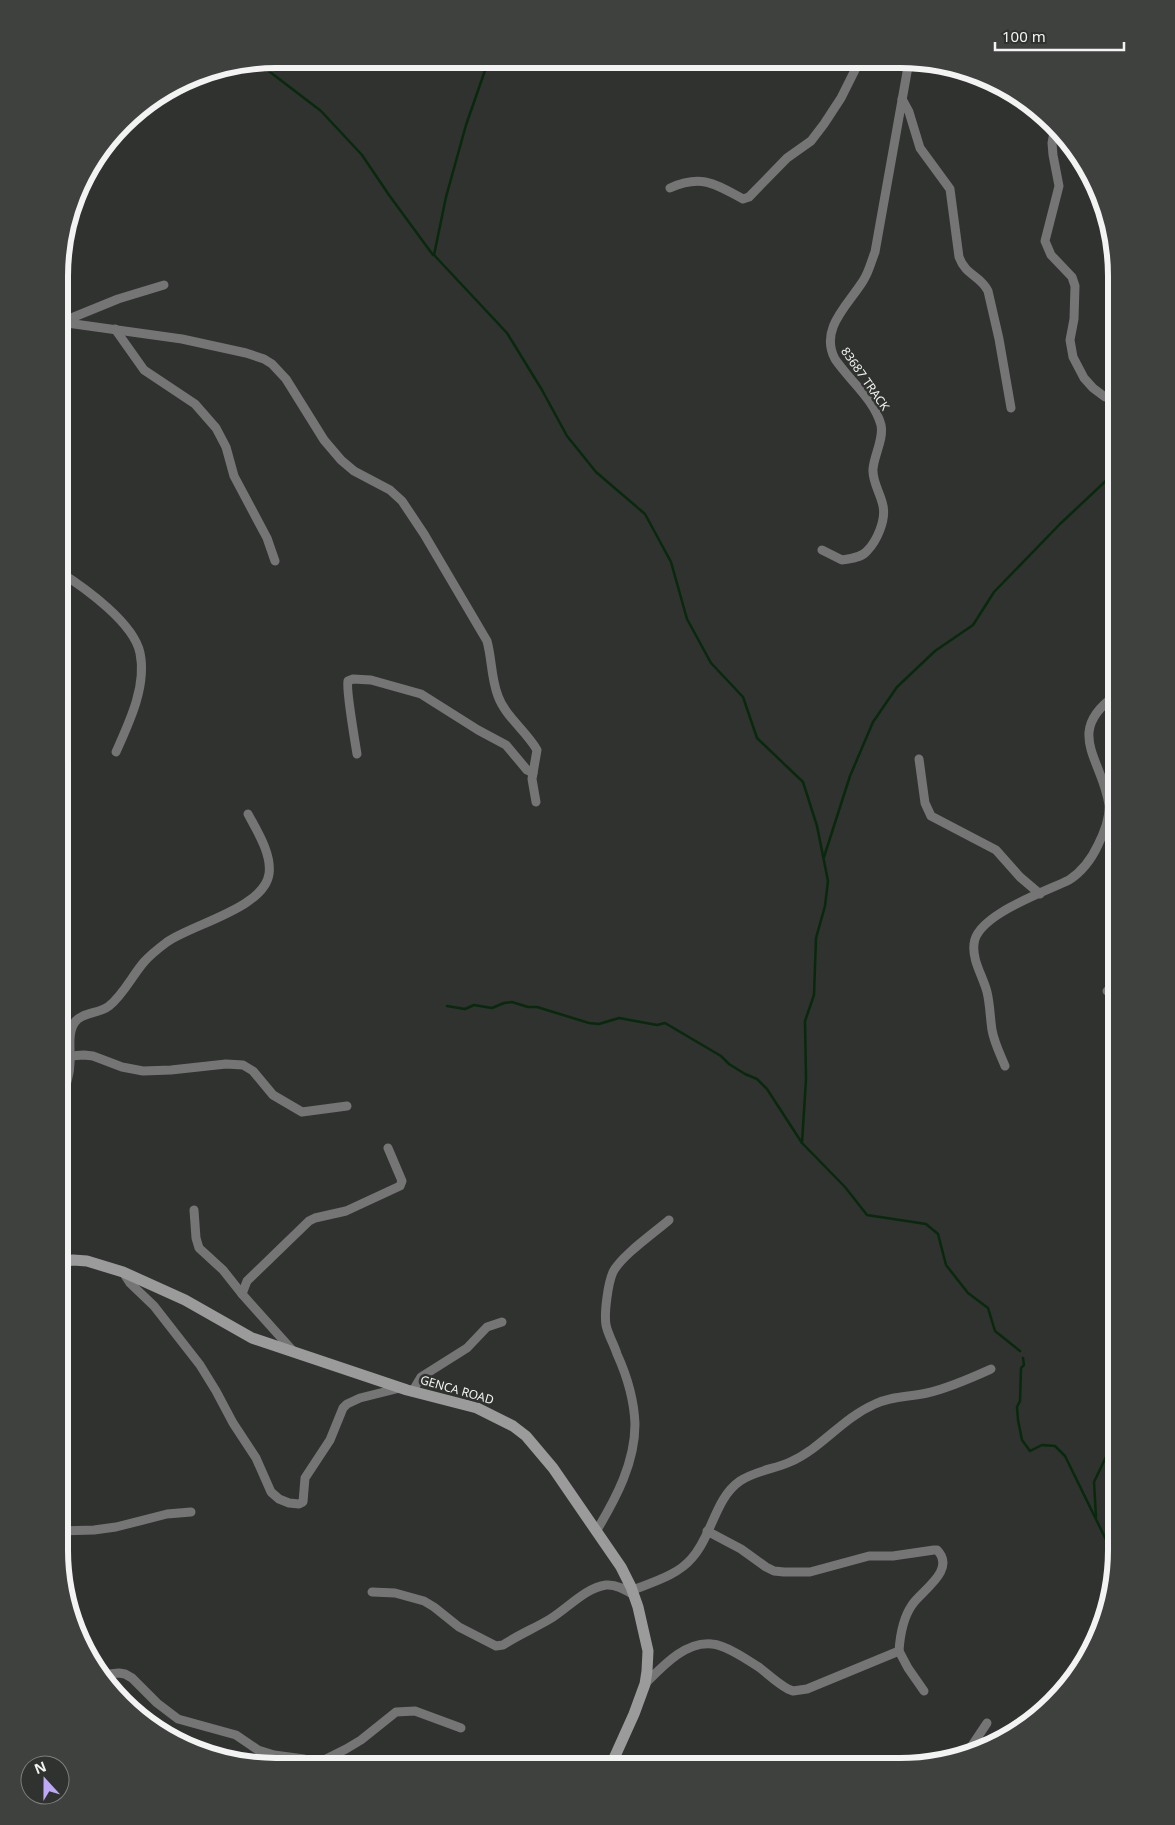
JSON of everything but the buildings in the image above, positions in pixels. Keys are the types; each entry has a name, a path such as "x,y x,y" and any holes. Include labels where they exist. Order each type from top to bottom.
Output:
{"street":[{"path":"670,188 684,182 698,181 720,186 743,199 749,197 791,154 811,141 841,98 856,68"},
{"name":"83687 TRACK","path":"822,550 842,560 867,552 880,529 884,513 881,495 873,472 881,436 881,425 866,398 831,353 829,339 834,324 866,276 874,252 908,68"},
{"path":"902,99 909,112 920,148 950,189 959,257 962,266 985,285 988,291 999,339 1010,408"},
{"path":"1053,135 1053,155 1059,186 1045,241 1051,255 1072,277 1075,286 1074,319 1070,340 1073,357 1084,378 1099,394 1105,397 1108,396"},
{"path":"68,319 118,299 164,286"},
{"path":"68,323 182,339 246,353 264,359 286,380 324,440 341,460 354,471 390,490 402,501 424,534 487,642 498,696 503,706 537,750 533,773 536,802"},
{"path":"114,329 144,370 184,395 210,419 222,437 232,470 267,538 275,562"},
{"path":"68,578 91,594 121,622 136,641 140,653 141,669 135,705 116,752"},
{"path":"357,754 351,705 346,685 348,681 353,679 371,680 421,694 478,730 506,745 527,770 533,773"},
{"path":"1108,702 1098,711 1090,723 1089,733 1092,758 1108,801"},
{"path":"919,759 925,803 930,816 996,850 1020,877 1040,894"},
{"path":"68,1077 70,1037 75,1021 82,1016 100,1011 110,1005 145,961 168,941 238,909 262,889 269,874 267,855 262,840 248,814"},
{"path":"1005,1066 991,1028 989,1001 976,962 974,942 981,928 1005,910 1079,874 1093,855 1107,824 1108,814"},
{"path":"70,1056 93,1056 122,1067 144,1070 171,1070 226,1064 243,1065 253,1071 273,1096 302,1112 307,1113 347,1106"},
{"path":"242,1294 244,1286 252,1276 310,1221 315,1218 346,1211 400,1186 402,1181 388,1148"},
{"path":"194,1210 196,1238 199,1248 227,1274 293,1352"},
{"path":"597,1530 615,1499 624,1477 632,1449 635,1424 633,1401 628,1380 606,1324 612,1274 621,1260 669,1220"},
{"name":"GENCA ROAD","path":"68,1259 87,1261 123,1272 185,1300 252,1338 412,1392 477,1408 514,1426 538,1449 597,1530 621,1567 634,1593 648,1651 647,1671 645,1684 617,1758"},
{"path":"123,1272 130,1283 154,1306 200,1365 233,1424 256,1458 270,1492 279,1499 296,1504 303,1502 305,1478 330,1440 339,1416 346,1404 360,1398 400,1388"},
{"path":"412,1392 421,1377 468,1348 487,1327 502,1322"},
{"path":"372,1592 395,1593 424,1601 459,1628 496,1646 503,1645 551,1618 599,1586 614,1585 634,1593 682,1567 693,1558 728,1494 741,1480 791,1462 803,1455 854,1414 887,1400 928,1393 991,1369"},
{"path":"68,1531 101,1529 166,1514 191,1512"},
{"path":"707,1531 741,1549 766,1567 784,1572 810,1572 869,1556 892,1556 937,1550 941,1556 942,1569 936,1580 911,1606 901,1634 899,1651 924,1691"},
{"path":"645,1684 678,1655 699,1646 712,1644 734,1653 760,1669 779,1684 793,1690 807,1689 899,1651"},
{"path":"109,1675 125,1674 132,1678 162,1708 178,1719 236,1736 258,1750 298,1758"},
{"path":"327,1758 361,1740 396,1712 414,1711 461,1728"},
{"path":"973,1744 987,1723"}],"waterway":[{"path":"265,68 321,111 362,155 433,255"},
{"path":"486,68 466,125 446,197 434,255 507,333 542,390 567,436 596,472 645,514 671,562 687,619 711,663 743,697 757,738 803,782 817,826 828,881 825,906 816,938 814,995 805,1021 806,1079 802,1143"},
{"path":"824,857 850,776 873,722 897,687 935,651 973,625 994,592 1060,524 1108,479"},
{"path":"447,1006 465,1009 474,1005 492,1008 512,1002 528,1007 537,1007 589,1023 599,1024 619,1018 657,1025 665,1023 721,1056 729,1064 757,1079 767,1089 802,1143 845,1187 867,1215 926,1224 938,1234 946,1265 968,1293 988,1308 995,1331 1020,1351"},
{"path":"1023,1358 1020,1401 1017,1407 1022,1440 1030,1451 1042,1445 1055,1446 1065,1456 1108,1544"},
{"path":"1096,1517 1094,1482 1108,1453"}]}
